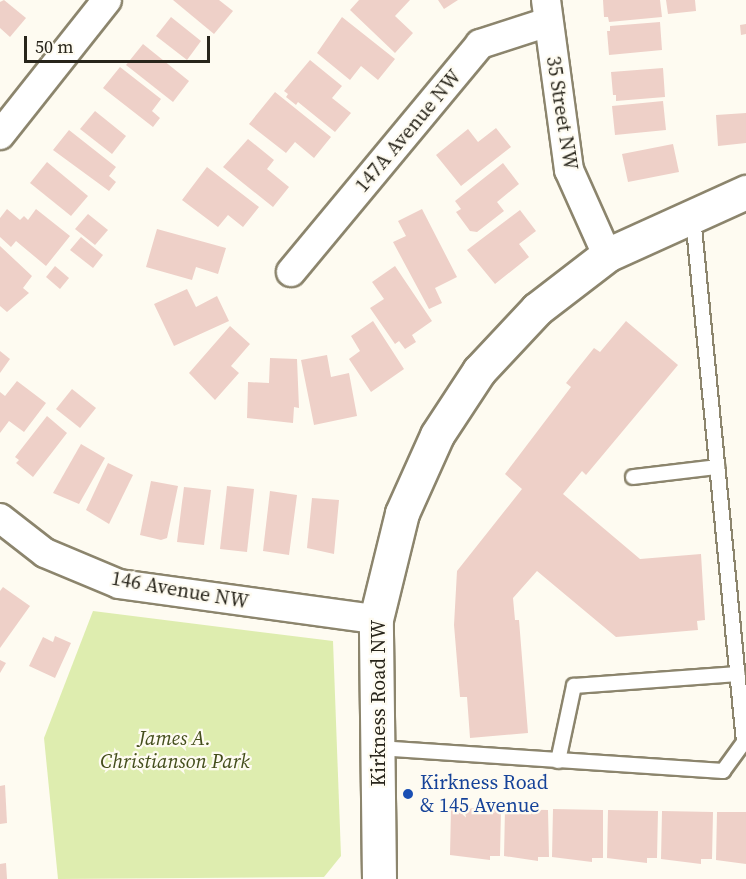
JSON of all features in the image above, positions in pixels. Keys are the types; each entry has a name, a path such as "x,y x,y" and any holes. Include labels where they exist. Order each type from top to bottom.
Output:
{"street":[{"path":"0,135 107,0"},
{"name":"35 Street NW","path":"547,11 569,170 607,255"},
{"name":"147A Avenue NW","path":"291,273 480,44 547,11"},
{"name":"Kirkness Road NW","path":"379,879 376,619 402,513 436,435 480,371 537,309 607,255 693,214 746,192"},
{"name":"146 Avenue NW","path":"0,518 45,553 119,584 376,619"}],"lane":[{"path":"378,748 723,771 744,742 693,214"},
{"path":"633,477 717,467"},
{"path":"558,761 574,686 738,674"}],"green space":[{"name":"James A. Christianson Park","path":"93,611 333,641 341,856 324,877 58,879 44,738"}],"building":[{"path":"4,0 26,18 10,37 0,28 0,2"},
{"path":"173,0 219,0 233,11 214,34"},
{"path":"359,0 410,0 395,16 413,33 395,53 350,10"},
{"path":"438,0 458,0 444,9"},
{"path":"603,0 660,0 662,17 609,22 608,17 604,17"},
{"path":"666,0 695,0 696,11 668,14"},
{"path":"171,17 201,41 187,60 156,36"},
{"path":"342,17 395,59 378,80 361,66 350,80 317,53"},
{"path":"660,22 662,50 609,55 607,31 610,31 610,26"},
{"path":"746,24 746,34 741,35 740,25"},
{"path":"143,44 189,81 173,102 126,65"},
{"path":"310,60 342,86 332,98 351,113 335,132 298,102 296,105 286,97 288,94 284,91"},
{"path":"120,67 161,99 152,111 160,118 153,127 103,88"},
{"path":"663,68 665,97 616,101 616,95 613,95 611,72"},
{"path":"275,92 331,137 314,158 295,142 286,153 249,124"},
{"path":"663,101 666,130 615,135 612,106"},
{"path":"95,111 126,136 112,154 80,129"},
{"path":"746,113 746,143 718,146 716,115"},
{"path":"496,128 511,147 461,186 436,155 468,129 478,142"},
{"path":"69,130 116,167 109,176 116,182 109,191 53,150"},
{"path":"248,139 274,160 267,169 289,187 273,207 223,167"},
{"path":"673,144 679,172 628,182 622,154"},
{"path":"47,162 88,196 71,216 30,183"},
{"path":"503,163 519,184 497,202 504,211 477,232 470,231 456,212 461,209 455,201"},
{"path":"207,167 259,207 243,227 228,215 218,227 182,200"},
{"path":"7,209 20,220 24,216 28,220 36,209 70,236 46,266 16,241 11,247 0,237 0,218"},
{"path":"422,209 457,277 435,288 442,303 429,309 393,242 406,236 398,221"},
{"path":"520,210 536,231 519,244 529,257 495,284 467,250"},
{"path":"88,214 108,230 95,245 75,229"},
{"path":"157,229 226,248 218,274 196,267 192,280 146,267"},
{"path":"81,237 103,255 93,268 70,250"},
{"path":"0,246 32,276 23,288 29,293 7,312 0,306"},
{"path":"55,266 69,278 60,289 46,277"},
{"path":"395,266 432,321 412,335 416,342 405,349 399,341 395,344 370,308 384,299 372,282"},
{"path":"187,289 196,307 217,296 229,321 174,346 154,304"},
{"path":"373,321 404,369 371,392 349,359 360,351 351,336"},
{"path":"626,321 678,365 586,475 582,471 563,494 640,559 701,554 705,620 697,621 698,630 616,637 537,571 513,598 515,620 519,620 528,733 470,738 467,697 460,697 454,625 457,571 522,489 505,474 571,387 566,383 594,348 600,352"},
{"path":"230,326 250,344 231,366 239,373 215,400 189,373"},
{"path":"0,351 10,359 0,373"},
{"path":"327,355 331,377 349,373 357,416 314,425 301,360"},
{"path":"270,358 297,359 299,408 294,407 293,423 247,418 248,382 269,383"},
{"path":"17,381 46,403 24,432 9,421 0,433 0,392 5,396"},
{"path":"72,389 96,408 80,428 56,409"},
{"path":"47,416 67,433 33,477 16,463 19,460 15,457"},
{"path":"81,444 105,458 79,504 53,493"},
{"path":"108,463 133,475 109,524 86,510"},
{"path":"151,481 178,486 167,538 161,540 140,535"},
{"path":"227,486 254,489 247,552 220,549"},
{"path":"184,487 211,490 204,545 177,542"},
{"path":"270,491 297,495 289,555 263,551"},
{"path":"312,498 339,500 334,554 307,548"},
{"path":"3,587 30,606 0,648 0,591"},
{"path":"55,636 71,643 55,678 29,666 43,637 53,642"},
{"path":"0,660 6,663 0,673"},
{"path":"5,785 7,823 0,824 0,786"},
{"path":"451,808 501,809 500,856 490,856 490,860 450,855"},
{"path":"505,809 548,810 549,857 538,857 538,861 504,856"},
{"path":"553,809 603,810 603,858 592,858 592,862 552,857"},
{"path":"608,810 658,811 657,858 647,858 647,863 607,858"},
{"path":"662,811 713,812 712,859 701,859 701,864 661,859"},
{"path":"717,812 746,812 746,864 716,860"},
{"path":"6,863 7,879 0,879 0,864"}],"place":[{"name":"Kirkness Road & 145 Avenue","path":"408,794"}]}
